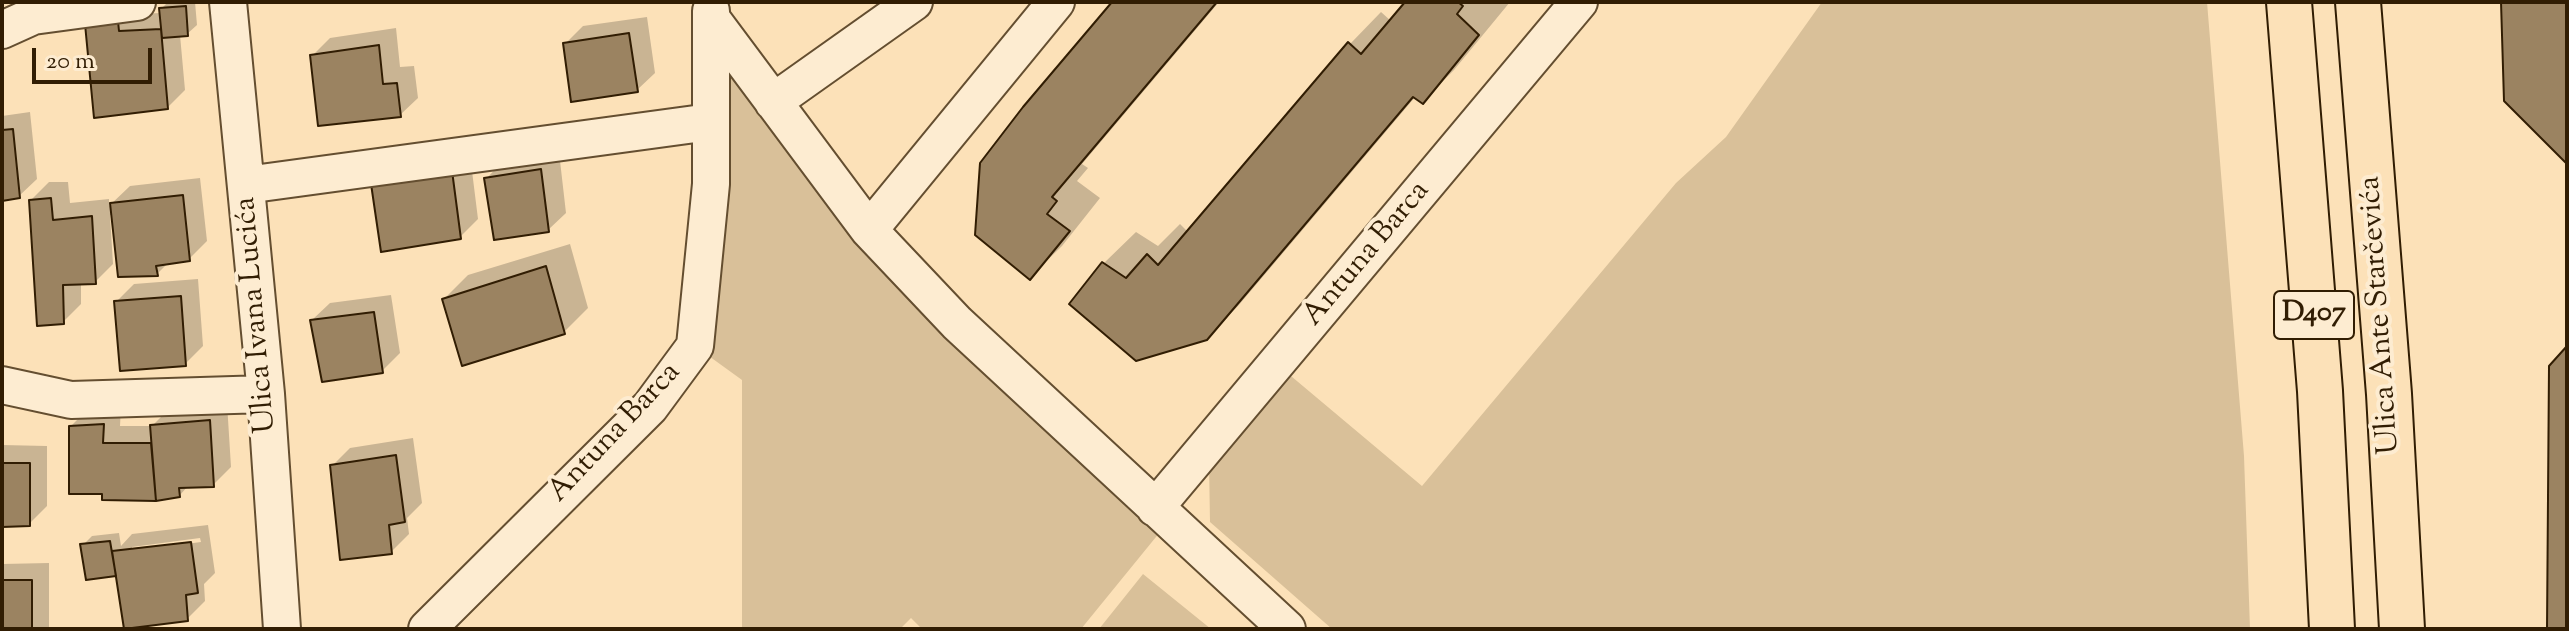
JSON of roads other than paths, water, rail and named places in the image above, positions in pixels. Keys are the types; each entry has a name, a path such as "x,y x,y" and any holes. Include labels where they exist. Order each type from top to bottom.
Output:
{"main road":[{"name":"D407","path":"2289,2 2320,391 2332,629"},
{"name":"Ulica Ante Starčevića","path":"2358,2 2389,394 2402,629"}],"street":[{"path":"2,30 33,16 137,2"},
{"name":"Ulica Ivana Lucića","path":"228,2 266,394 282,629"},
{"path":"773,102 914,2"},
{"path":"869,230 1056,2"},
{"name":"Antuna Barca","path":"1155,508 1579,2"},
{"path":"711,10 773,102 869,230 957,323 1287,629"},
{"name":"Antuna Barca","path":"427,629 650,407 695,346 711,184 711,10"},
{"path":"246,185 710,122"},
{"path":"2,385 71,400 266,394"}]}
